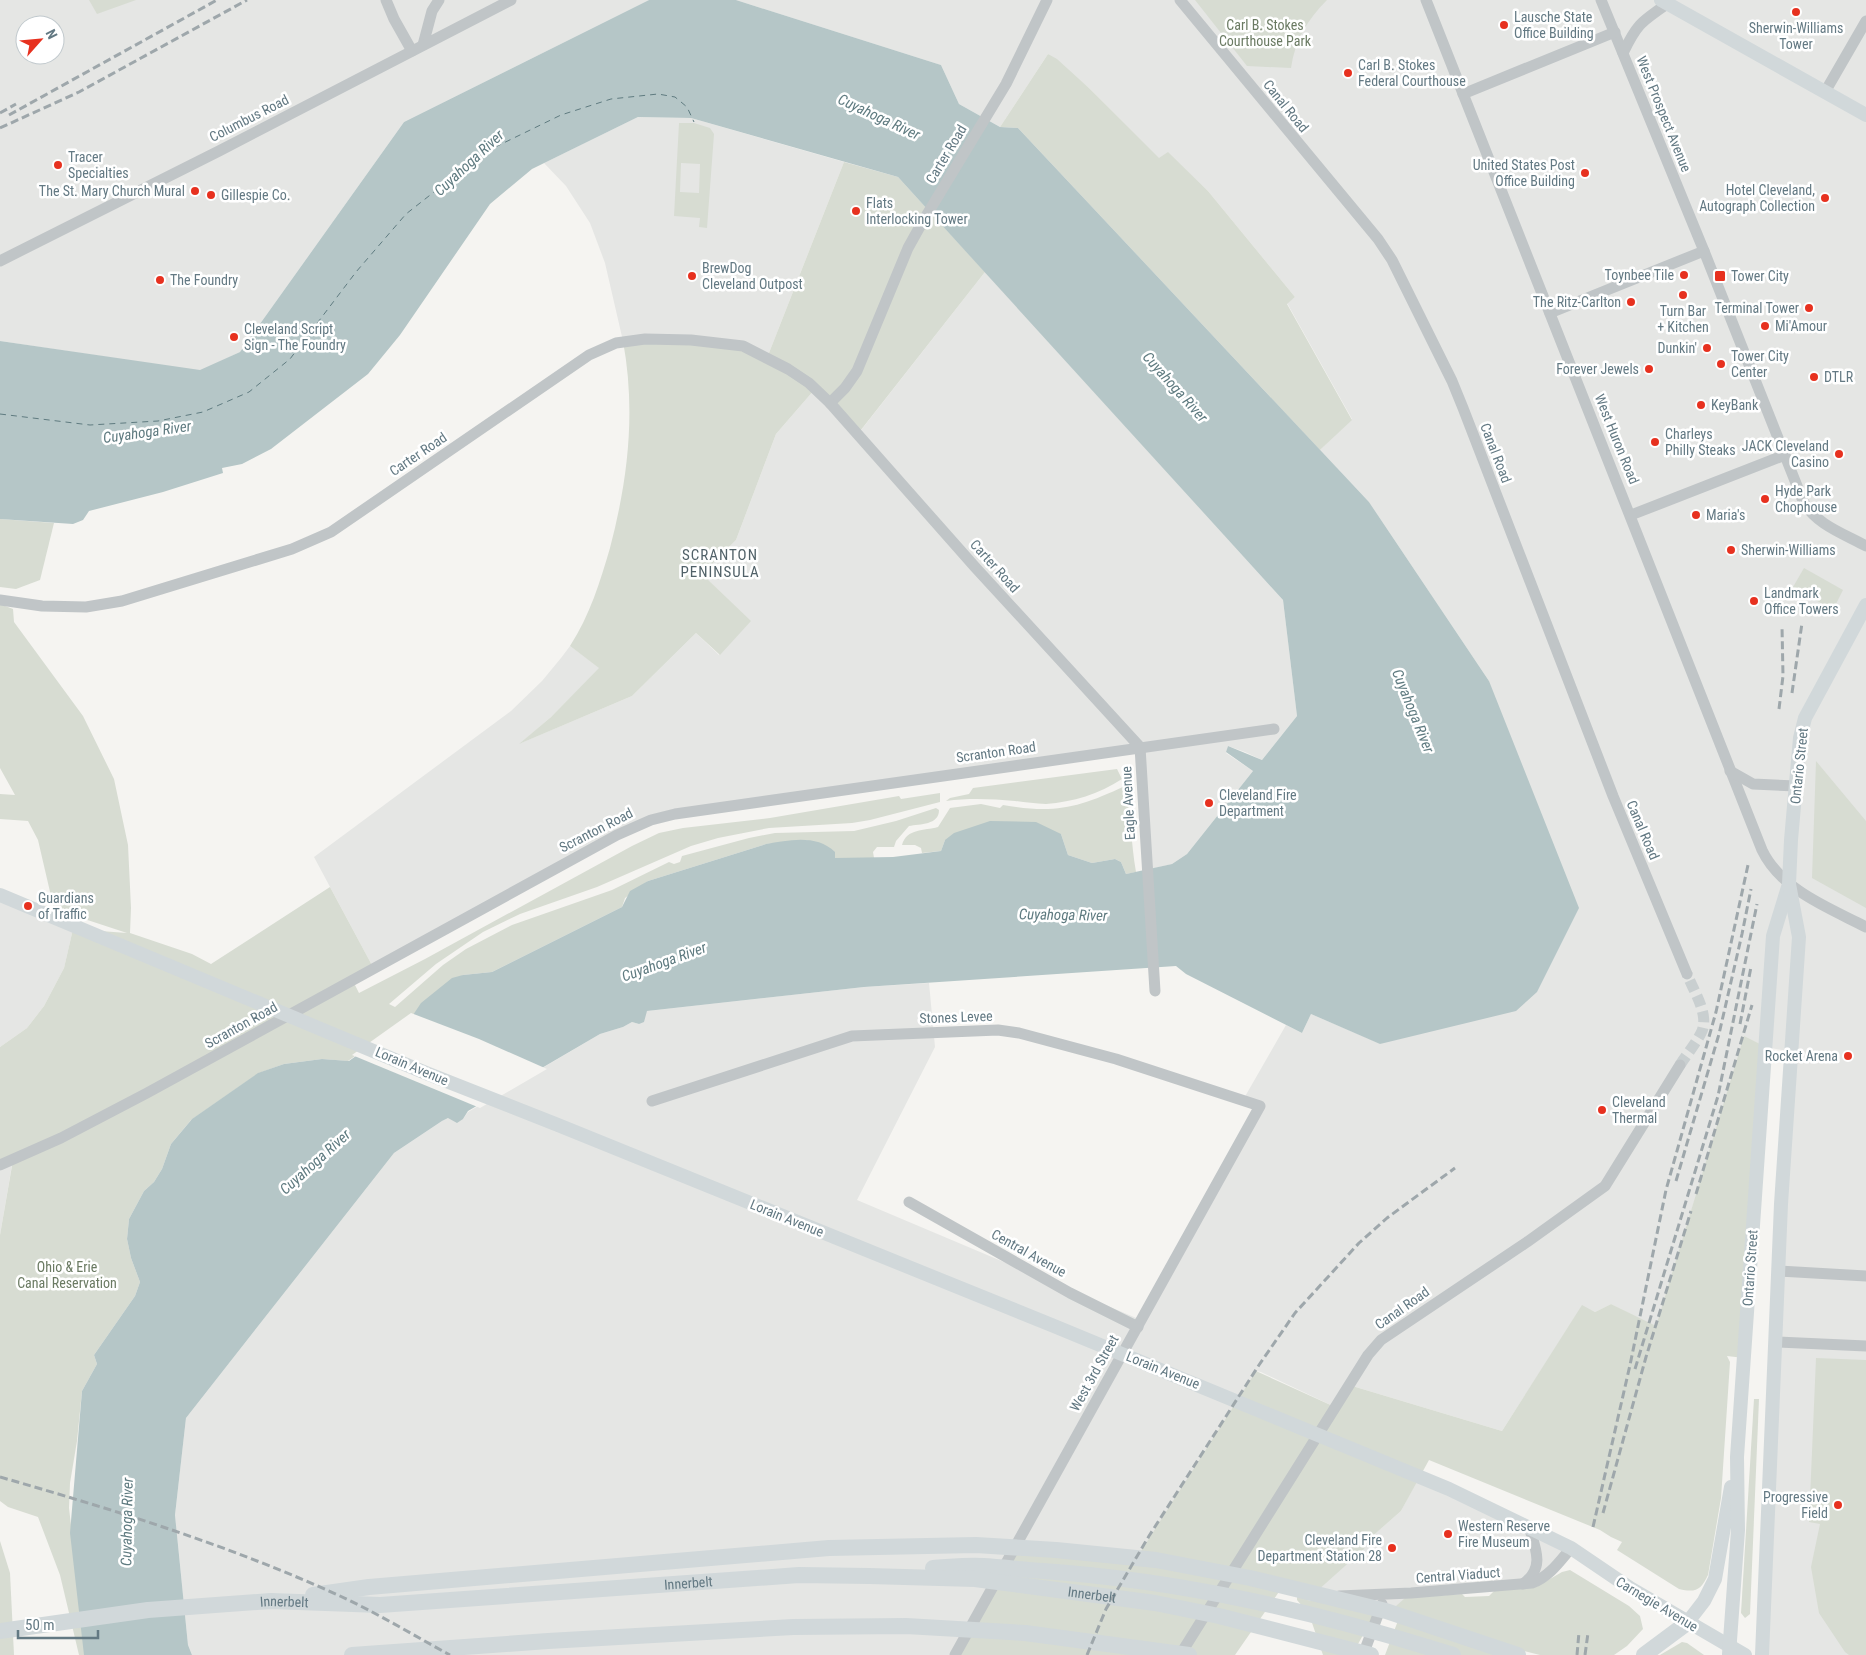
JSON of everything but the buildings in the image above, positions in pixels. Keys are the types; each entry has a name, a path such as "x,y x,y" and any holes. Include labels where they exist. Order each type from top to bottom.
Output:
{"highway":[{"path":"271,1601 369,1587 829,1548 976,1545 1056,1550 1156,1560 1250,1578 1386,1611 1518,1655"},
{"path":"869,1576 921,1569 981,1566 1096,1575 1150,1582 1210,1592 1328,1618 1453,1655"},
{"name":"Innerbelt","path":"0,1631 148,1610 271,1601 380,1605 789,1576 869,1576 975,1580 1155,1603 1219,1616 1371,1655"},
{"path":"1644,1655 1687,1622"},
{"path":"359,1655 548,1641 793,1627 906,1626 1025,1633 1189,1655"}],"main road":[{"path":"1664,2 1866,114"},
{"name":"Ontario Street","path":"1729,1650 1738,1530 1737,1457 1774,936 1789,884 1800,738 1805,718 1866,605"},
{"name":"Ontario Street","path":"1762,1655 1779,1271 1799,937 1789,884"},
{"name":"Lorain Avenue","path":"0,895 426,1072 1291,1423 1449,1489 1571,1548"},
{"path":"1687,1622 1704,1601 1715,1579 1737,1457"},
{"name":"Carnegie Avenue","path":"1571,1548 1615,1579 1687,1622 1729,1650 1745,1655"}],"street":[{"path":"386,0 394,19 417,48 432,11 439,0"},
{"name":"Columbus Road","path":"0,261 219,151 511,0"},
{"name":"Carter Road","path":"830,402 845,388 857,371 908,248 1006,84 1047,0"},
{"name":"Canal Road","path":"1180,0 1378,239 1392,260 1459,399 1609,787 1687,974"},
{"name":"West Huron Road","path":"1426,0 1765,856 1776,872 1789,884 1819,903 1866,927"},
{"name":"West Prospect Avenue","path":"1601,0 1704,251 1803,501 1809,512 1819,520 1866,546"},
{"path":"1623,53 1641,22 1664,2"},
{"path":"1825,92 1866,21"},
{"path":"1463,94 1615,32"},
{"path":"1550,314 1704,251"},
{"name":"Carter Road","path":"0,600 42,606 86,607 122,601 269,557 314,541 331,532 588,355 616,342 645,339 725,343 743,346 788,369 809,383 830,402 975,567 1140,747"},
{"path":"1631,516 1785,455"},
{"name":"Scranton Road","path":"0,1165 61,1138 147,1093 617,835 651,820 675,814 772,799 1274,729"},
{"name":"Eagle Avenue","path":"1140,747 1155,990"},
{"path":"1730,771 1753,784 1796,786"},
{"name":"Stones Levee","path":"652,1101 852,1036 998,1030 1019,1033 1116,1059 1260,1106"},
{"name":"Canal Road","path":"1180,1655 1368,1355 1381,1340 1527,1242 1605,1186 1680,1065"},
{"name":"West 3rd Street","path":"955,1655 1260,1106"},
{"name":"Central Avenue","path":"909,1202 1070,1293 1138,1327"},
{"path":"1779,1271 1866,1276"},
{"path":"1776,1342 1866,1346"},
{"path":"1522,1585 1533,1575 1537,1565 1536,1550 1530,1527"},
{"name":"Central Viaduct","path":"1332,1597 1374,1596 1522,1585 1538,1581 1545,1576 1571,1548"},
{"path":"1362,1655 1387,1594"}],"shaded area":[{"path":"0,0 649,0 404,122 240,352 200,371 0,341"},
{"path":"736,0 1866,0 1866,1655 1762,1655 1792,1052 1766,1047 1744,1037 1656,1327 1611,1304 1595,1312 1582,1306 1502,1431 1349,1385 1335,1407 1256,1371 1137,1557 955,1655 192,1655 188,1645 175,1515 186,1418 394,1153 448,1118 463,1119 468,1112 600,1034 623,1027 632,1022 639,1024 647,1011 864,987 929,983 935,1047 857,1200 1141,1320 1260,1106 1243,1100 1286,1025 1302,1033 1311,1014 1381,1044 1489,681 1369,502 1320,450 1352,419 1287,303 1295,297 1208,191 1168,153 1159,159 1090,89 1048,54 1000,127 959,104 941,65"},
{"path":"638,117 691,118 844,162 767,358 623,341 605,263 590,223 566,186 544,163"},
{"path":"985,272 1283,600 1297,716 1262,760 1228,746 1226,753 1253,771 1187,854 1172,864 1146,870 1140,747 651,820 374,969 314,857 511,711 542,681 570,646 600,668 551,717 521,743 632,696 696,633 719,655 750,621 702,574 736,540 776,434 815,389 858,434"},
{"path":"0,897 73,929 64,968 44,1006 27,1028 0,1047"},
{"path":"13,1159 0,1235 0,1165"},
{"path":"1419,1477 1571,1548 1538,1581 1411,1593 1394,1614 1309,1591 1401,1511"}],"green space":[{"path":"89,0 136,0 97,14"},
{"name":"Carl B. Stokes Courthouse Park","path":"1195,0 1327,0 1303,31 1291,68 1247,66"},
{"path":"1048,54 1057,59 1090,89 1159,158 1168,152 1208,191 1295,297 1287,304 1352,420 1320,450 1018,128 1000,127"},
{"path":"679,123 694,123 710,128 714,134 707,228 699,227 700,218 674,216","holes":["681,163 700,164 699,193 680,192"]},
{"path":"844,162 898,177 985,272 857,435 815,389 776,434 736,540 702,574 751,621 720,655 696,633 632,696 519,744 551,717 599,668 570,646 589,610 598,586 610,548 621,497 628,445 629,420 627,367 623,341 725,343 767,358"},
{"path":"0,519 54,523 40,580 16,589 0,587"},
{"path":"1804,568 1843,590 1833,610 1793,587"},
{"name":"Ohio & Erie Canal Reservation","path":"0,604 13,609 14,622 83,716 114,779 128,845 131,908 130,933 192,954 211,964 330,887 374,969 353,981 359,993 659,833 683,828 770,818 899,796 901,799 940,793 940,802 870,820 852,823 769,828 718,838 691,846 597,887 520,914 483,932 436,964 389,1004 395,1007 443,965 466,949 512,925 612,890 669,862 674,864 680,862 682,856 775,833 854,831 896,821 936,808 939,810 936,819 923,824 909,826 896,841 894,847 877,847 873,852 874,858 835,858 807,840 766,844 648,881 625,898 622,907 492,972 463,975 414,1014 348,1061 322,1059 284,1064 259,1073 191,1120 171,1144 162,1169 154,1182 144,1191 129,1219 127,1239 131,1258 140,1282 135,1296 94,1355 97,1364 82,1391 77,1441 70,1483 69,1508 86,1655 79,1655 60,1575 38,1517 8,1507 0,1501 0,1235 13,1160 0,1165 0,1047 27,1028 44,1006 64,968 73,929 127,933 54,909 38,840 28,821 0,819 0,794 15,795 0,768"},
{"path":"1816,761 1866,821 1866,908 1812,878"},
{"path":"1117,769 1122,779 1095,793 1066,801 1046,804 989,799 946,801 950,798 969,794 973,788"},
{"path":"1125,786 1136,872 1126,874 1121,862 1115,859 1092,863 1068,855 1061,834 945,840 941,851 922,853 921,848 915,845 902,845 904,840 912,833 938,827 950,808 981,804 1000,808 1003,805 1021,808 1052,809 1093,800"},
{"path":"1744,1036 1766,1047 1744,1358 1727,1356 1730,1362 1721,1498 1708,1575 1700,1587 1690,1591 1679,1589 1617,1550 1622,1542 1600,1530 1429,1460 1401,1511 1368,1540 1364,1549 1307,1600 1378,1608 1353,1653 1347,1655 1323,1655 1309,1614 1297,1600 1297,1589 1283,1586 1235,1655 955,1655 1014,1548 1137,1557 1256,1371 1335,1407 1349,1385 1502,1431 1582,1305 1595,1312 1611,1304 1656,1326"},
{"name":"Progressive Field","path":"1816,1358 1866,1360 1866,1655 1849,1655 1845,1652 1819,1613 1811,1567 1820,1524 1809,1522"},
{"path":"1754,1399 1759,1399 1750,1614 1745,1618 1741,1613"},
{"path":"0,1541 10,1573 14,1655 0,1655"},
{"path":"1570,1570 1629,1606 1640,1616 1643,1629 1627,1646 1614,1655 1540,1655 1505,1646 1500,1655 1385,1655 1399,1618 1396,1606 1405,1598 1462,1594 1465,1597 1489,1596 1495,1590 1536,1587 1562,1572"},
{"path":"1682,1642 1687,1643 1704,1655 1660,1655"}],"water":[{"name":"Cuyahoga River","path":"649,0 736,0 941,65 959,104 1000,127 1018,128 1369,502 1489,681 1579,908 1537,992 1516,1011 1380,1044 1311,1014 1302,1033 1186,974 1176,966 864,987 647,1011 644,1022 639,1024 632,1022 623,1027 600,1034 468,1111 463,1119 457,1123 448,1118 394,1153 186,1418 175,1515 188,1645 192,1655 84,1655 70,1533 82,1391 97,1364 94,1355 135,1296 140,1282 131,1258 127,1239 129,1219 144,1191 154,1182 162,1169 171,1144 192,1119 258,1073 284,1064 322,1059 349,1061 413,1015 421,1003 452,978 492,972 622,907 630,891 648,881 766,844 802,840 828,846 835,852 835,858 893,857 941,851 945,840 954,833 990,821 1036,822 1061,834 1068,855 1092,863 1115,859 1121,862 1126,874 1172,864 1187,854 1253,771 1226,752 1228,746 1262,760 1297,716 1283,600 898,177 691,118 638,117 532,169 490,204 400,335 368,374 271,449 242,464 222,468 223,473 163,492 89,511 83,520 73,524 0,519 0,341 200,370 240,352 404,122"}],"pier":[{"path":"411,1013 479,1039 547,1069 480,1108 352,1055"}],"ferry route":[{"path":"0,414 90,425 158,421 203,412 249,392 290,359 356,272 406,214 485,152 561,115 611,99 658,94 675,97 687,107 694,122"}],"tunnel":[{"path":"1680,1065 1695,1044 1704,1024 1702,1009 1687,974"}],"railway":[{"path":"9,115 217,0"},
{"path":"0,128 79,92 247,0"},
{"path":"0,113 16,104"},
{"path":"1792,693 1802,623"},
{"path":"1779,709 1783,676 1782,626"},
{"path":"1593,1527 1630,1365 1666,1190 1716,1012 1748,865"},
{"path":"1676,1181 1719,1034 1751,889"},
{"path":"1635,1369 1718,1096 1757,904"},
{"path":"1740,1024 1751,967"},
{"path":"1696,1194 1752,1005"},
{"path":"1087,1655 1106,1609 1149,1536 1259,1365 1295,1313 1359,1243 1387,1218 1455,1168"},
{"path":"1603,1513 1646,1357 1691,1211"},
{"path":"0,1477 172,1530 257,1561 354,1603 450,1655"},
{"path":"1577,1655 1579,1632"},
{"path":"1585,1655 1588,1633"}],"place":[{"name":"Sherwin-Williams Tower","path":"1796,12"},
{"name":"Lausche State Office Building","path":"1504,25"},
{"name":"Carl B. Stokes Federal Courthouse","path":"1348,73"},
{"name":"Tracer Specialties","path":"58,165"},
{"name":"United States Post Office Building","path":"1585,173"},
{"name":"The St. Mary Church Mural","path":"195,191"},
{"name":"Gillespie Co.","path":"211,195"},
{"name":"Hotel Cleveland, Autograph Collection","path":"1825,198"},
{"name":"Flats Interlocking Tower","path":"856,211"},
{"name":"Toynbee Tile","path":"1684,275"},
{"name":"BrewDog Cleveland Outpost","path":"692,276"},
{"name":"Tower City","path":"1720,276"},
{"name":"The Foundry","path":"160,280"},
{"name":"Turn Bar + Kitchen","path":"1683,295"},
{"name":"The Ritz-Carlton","path":"1631,302"},
{"name":"Terminal Tower","path":"1809,308"},
{"name":"Mi'Amour","path":"1765,326"},
{"name":"Cleveland Script Sign - The Foundry","path":"234,337"},
{"name":"Dunkin'","path":"1707,348"},
{"name":"Tower City Center","path":"1721,364"},
{"name":"Forever Jewels","path":"1649,369"},
{"name":"DTLR","path":"1814,377"},
{"name":"KeyBank","path":"1701,405"},
{"name":"Charleys Philly Steaks","path":"1655,442"},
{"name":"JACK Cleveland Casino","path":"1839,454"},
{"name":"Hyde Park Chophouse","path":"1765,499"},
{"name":"Maria's","path":"1696,515"},
{"name":"Sherwin-Williams","path":"1731,550"},
{"name":"Landmark Office Towers","path":"1754,601"},
{"name":"Cleveland Fire Department","path":"1209,803"},
{"name":"Guardians of Traffic","path":"28,906"},
{"name":"Rocket Arena","path":"1848,1056"},
{"name":"Cleveland Thermal","path":"1602,1110"},
{"name":"Progressive Field","path":"1838,1505"},
{"name":"Western Reserve Fire Museum","path":"1448,1534"},
{"name":"Cleveland Fire Department Station 28","path":"1392,1548"}],"district":[{"name":"SCRANTON PENINSULA","path":"720,564"}]}
